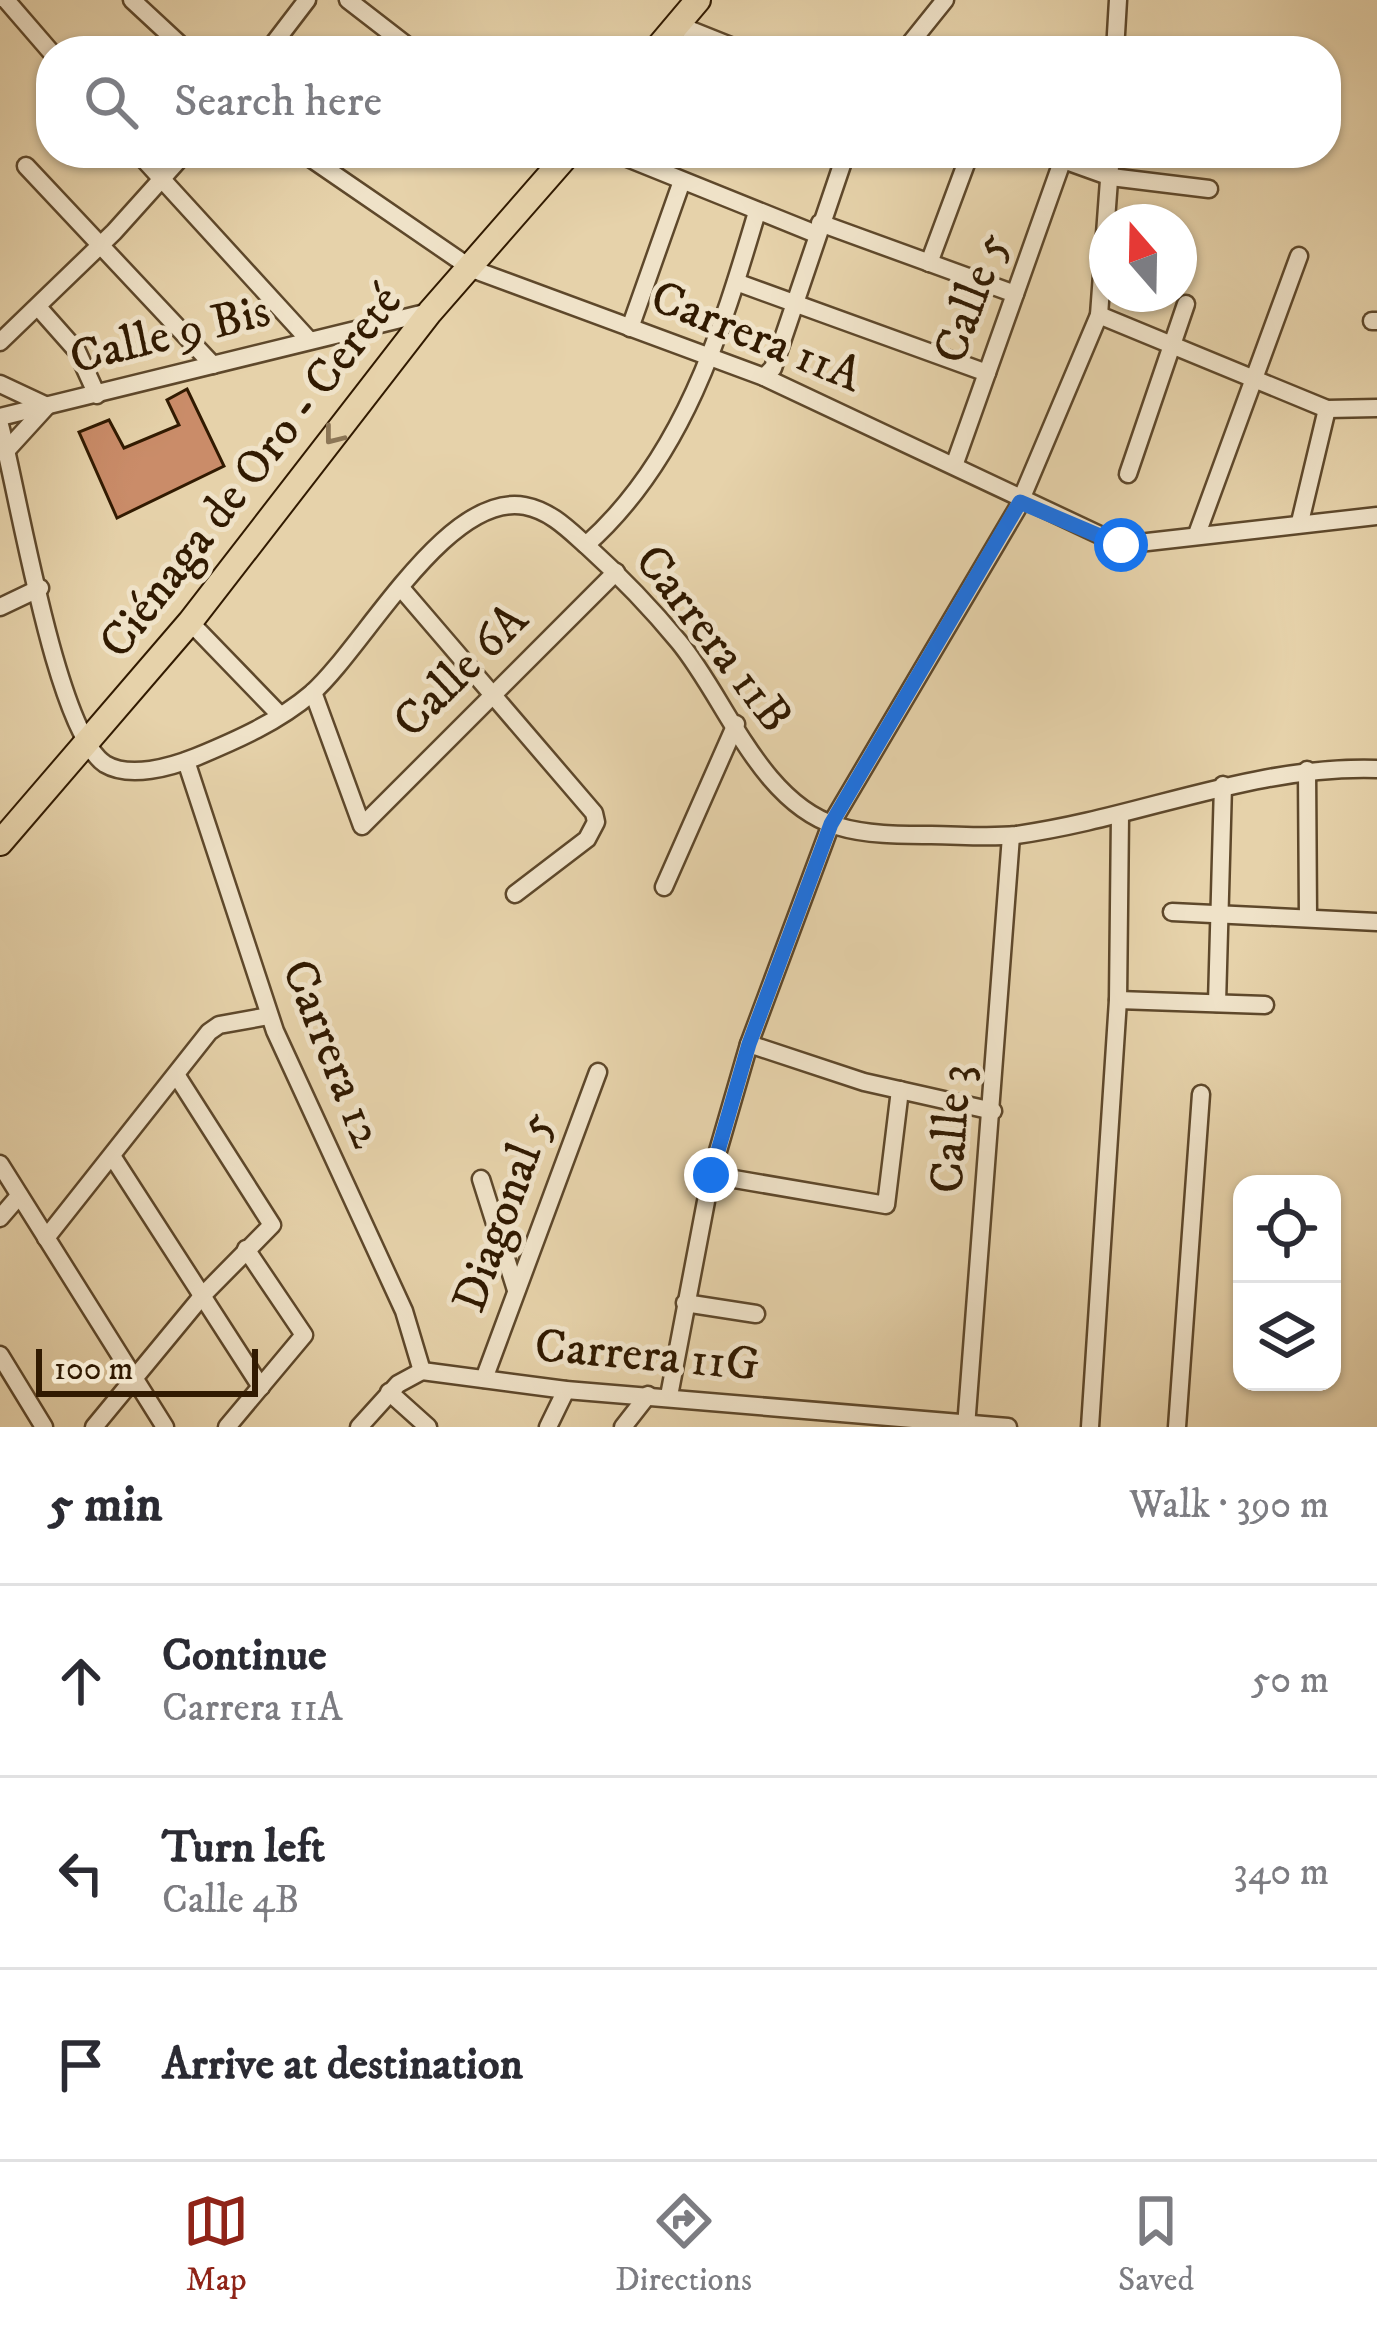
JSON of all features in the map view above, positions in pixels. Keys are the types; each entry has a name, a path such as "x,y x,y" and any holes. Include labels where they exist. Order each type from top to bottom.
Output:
{"highway":[{"path":"669,36 698,0"},
{"name":"Ciénaga de Oro - Cereté","path":"0,843 190,622 430,312 472,269 550,168"}],"street":[{"path":"6,0 37,36"},
{"path":"132,0 171,36"},
{"path":"279,36 307,0"},
{"path":"348,0 395,36"},
{"path":"916,36 945,0"},
{"path":"1115,1 1115,36"},
{"path":"678,25 698,36"},
{"path":"26,166 104,243 213,365"},
{"path":"151,168 309,340"},
{"path":"0,341 104,243 171,168"},
{"name":"Carrera 11A","path":"326,168 472,269 764,377 955,463 979,482 1020,502 1121,545 1377,516"},
{"path":"664,168 682,181 757,212 929,262 1016,294"},
{"path":"764,377 773,368 840,168"},
{"path":"929,262 964,168"},
{"name":"Calle 5","path":"955,463 1061,168"},
{"path":"1089,168 1111,176 1210,189"},
{"path":"669,1396 711,1175 749,1044 831,824 1020,502 1100,315 1111,168"},
{"path":"630,328 682,181"},
{"path":"586,545 655,470 688,412 757,212"},
{"path":"1197,534 1298,256"},
{"path":"736,282 987,373"},
{"path":"38,307 77,350 97,395"},
{"name":"Calle 9 Bis","path":"0,421 430,312"},
{"path":"1128,474 1184,312"},
{"path":"1100,315 1327,409 1377,408"},
{"path":"0,384 47,406 4,451"},
{"path":"1300,522 1327,409"},
{"path":"0,421 66,701 86,743"},
{"name":"Carrera 11B","path":"86,743 100,761 120,772 187,761 280,715 313,692 441,543 497,506 522,505 549,514 616,572 682,645 791,798 831,824 900,835 1011,836 1120,815 1223,785 1307,770 1377,769"},
{"name":"Calle 6A","path":"313,692 362,826 616,572"},
{"path":"0,607 40,588"},
{"path":"401,588 596,822 587,839 515,894"},
{"path":"190,622 280,715"},
{"path":"664,887 736,724"},
{"name":"Carrera 12","path":"187,761 269,1016 404,1311 422,1371"},
{"path":"1307,770 1308,918"},
{"path":"1216,1003 1223,785"},
{"path":"1090,1427 1118,1000 1120,815"},
{"name":"Calle 3","path":"967,1424 1011,836"},
{"path":"1172,912 1377,922"},
{"path":"1118,1000 1265,1005"},
{"path":"46,1238 219,1025 269,1016"},
{"path":"749,1044 900,1090 993,1111"},
{"name":"Diagonal 5","path":"484,1379 598,1072"},
{"path":"94,1427 202,1295 272,1225 177,1076"},
{"path":"711,1175 886,1205 900,1090"},
{"path":"1177,1427 1201,1094"},
{"path":"114,1159 261,1387"},
{"path":"0,1164 165,1427"},
{"path":"481,1179 517,1290"},
{"path":"0,1218 20,1196"},
{"path":"227,1427 304,1335 246,1249"},
{"path":"685,1304 756,1314"},
{"path":"0,1355 44,1427"},
{"path":"358,1427 389,1392 422,1371"},
{"name":"Carrera 11G","path":"422,1371 566,1390 1008,1427"},
{"path":"552,1426 566,1390"},
{"path":"389,1392 428,1427"},
{"path":"623,1427 648,1395"},
{"path":"767,1427 775,1407"}],"building":[{"path":"187,389 224,466 117,518 79,432 109,420 124,448 179,425 167,400"}],"route":[{"path":"711,1175 749,1044 831,824 1020,502 1121,545"}]}
